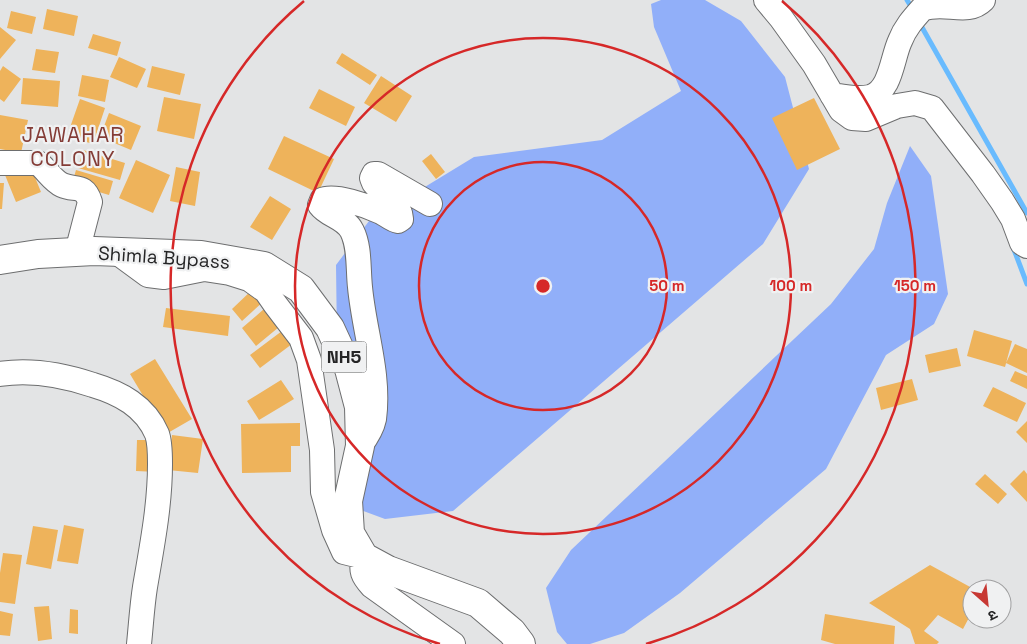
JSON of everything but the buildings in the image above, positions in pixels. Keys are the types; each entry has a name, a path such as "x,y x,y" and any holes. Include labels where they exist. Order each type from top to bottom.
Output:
{"highway":[{"name":"Shimla Bypass","path":"0,260 38,254 77,252 201,255 264,266 301,289 330,328 349,369 359,406 360,446 348,501 350,533 364,557"},
{"path":"364,557 388,570 478,603 512,632 521,644"}],"street":[{"path":"766,0 814,64 841,110 852,118 866,120 897,106 915,103 932,108 984,174 1012,218 1025,245"},
{"path":"832,95 860,98 881,92 900,40 909,22 924,7 941,0 954,1 969,6 978,5 983,0"},
{"path":"0,163 38,163 61,185 83,190 88,194 90,202 77,252"},
{"path":"360,446 374,422 375,403 373,363 360,288 356,244 352,231 345,222 323,209 320,205 325,198 349,201 367,205 398,221 401,219 400,213 372,178 374,174 378,174 430,204"},
{"path":"118,253 148,275 164,278 204,269 230,272 249,279 266,291 301,338 309,360 322,450 323,492 334,530 344,552 364,557 361,568 363,577 372,586 453,644"},
{"path":"0,374 15,372 44,373 77,380 109,390 126,398 146,415 158,435 160,488 145,588 139,644"}],"shaded area":[{"path":"661,0 705,0 741,21 785,77 809,169 763,244 453,511 385,519 358,509 337,342 336,265 369,221 474,157 602,140 681,91 654,27 651,4"},
{"path":"910,146 931,176 948,294 934,324 886,355 826,469 680,593 624,633 590,644 567,644 557,632 546,588 571,550 831,304 874,249 887,203"}],"waterway":[{"path":"907,0 913,10"},
{"path":"919,22 1027,213"},
{"path":"1013,247 1027,284"}],"district":[{"name":"JAWAHAR COLONY","path":"73,147"}]}
